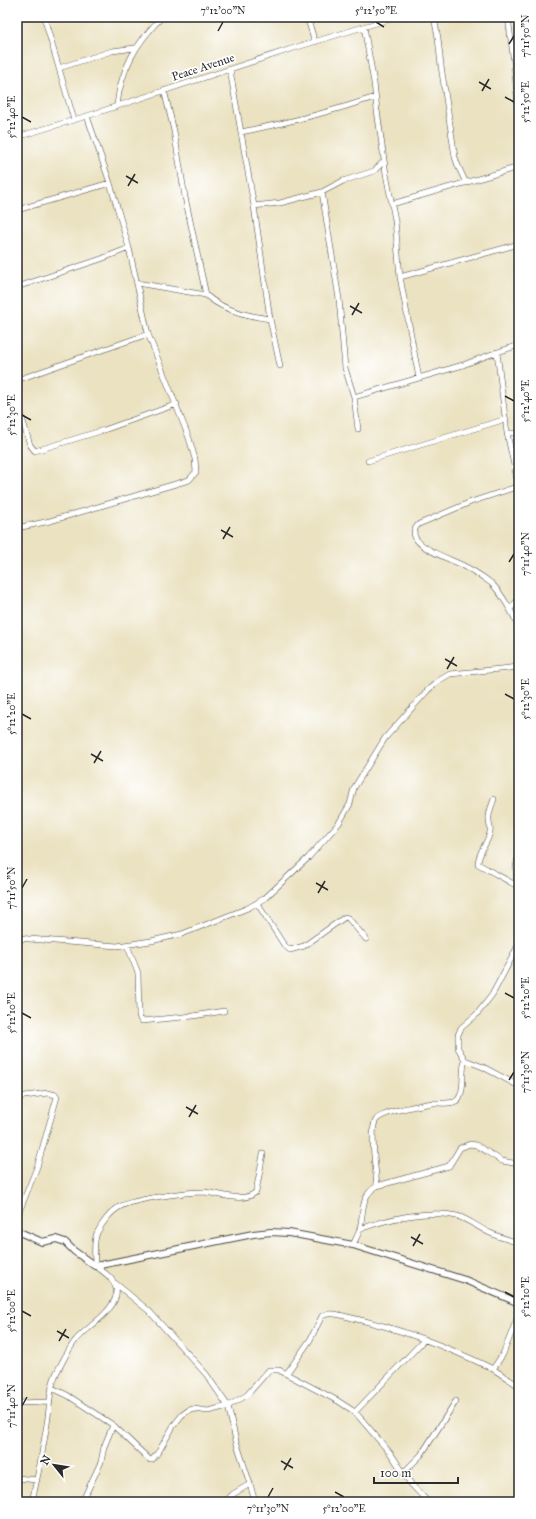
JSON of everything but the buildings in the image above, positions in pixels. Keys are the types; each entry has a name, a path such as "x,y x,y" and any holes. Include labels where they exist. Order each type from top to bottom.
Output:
{"street":[{"path":"44,17 74,120"},
{"path":"117,105 120,86 135,48 150,28 162,17"},
{"path":"307,17 315,42"},
{"name":"Peace Avenue","path":"17,137 87,116 294,48 364,28 396,17"},
{"path":"434,17 455,157 466,183"},
{"path":"508,17 519,118"},
{"path":"364,28 374,83 386,174 395,220 400,277 419,378"},
{"path":"59,68 112,51 135,48"},
{"path":"230,70 254,206 270,319 280,366"},
{"path":"164,90 174,131 206,295 213,302 232,310 270,319"},
{"path":"241,132 318,115 375,97"},
{"path":"17,528 50,522 189,480 196,472 195,459 189,438 177,404 148,334 129,248 110,183 87,116"},
{"path":"254,206 280,203 322,192 343,181 374,171 384,161"},
{"path":"392,204 519,167"},
{"path":"374,171 386,174"},
{"path":"17,210 110,183"},
{"path":"322,192 338,299 345,368 354,397 358,429"},
{"path":"400,277 519,244"},
{"path":"17,286 102,259 129,248"},
{"path":"137,283 206,295"},
{"path":"17,380 148,334"},
{"path":"354,397 463,365 519,345"},
{"path":"497,352 507,433 519,487 471,502 426,521 420,524 415,530 414,536 416,540 424,547 462,564 496,588 510,609 519,627"},
{"path":"17,401 30,445 35,451 104,430 177,404"},
{"path":"368,461 506,419"},
{"path":"507,433 519,433"},
{"path":"510,609 519,599"},
{"path":"17,938 117,946 127,945 182,934 248,908 265,898 308,858 339,823 350,804 354,788 385,738 438,681 450,674 505,669 519,666"},
{"path":"519,773 519,793"},
{"path":"494,799 489,816 490,832 478,858 478,864 518,886"},
{"path":"518,886 516,868 519,853"},
{"path":"257,903 284,945 290,950 304,946 345,917 348,918 366,939"},
{"path":"519,944 492,995 477,1014 462,1028 458,1035 458,1048 465,1060 483,1067 519,1086"},
{"path":"127,945 138,973 139,1015 142,1021 193,1016 224,1011"},
{"path":"377,1186 374,1131 375,1120 380,1116 415,1107 433,1103 452,1103 457,1101 461,1095 462,1068 465,1060"},
{"path":"17,1097 48,1093 56,1095 57,1097 37,1167 17,1217"},
{"path":"353,1245 360,1229 364,1206 369,1191 377,1186 449,1166 460,1148 470,1144 476,1145 502,1161 519,1164"},
{"path":"95,1266 95,1239 97,1233 114,1211 122,1205 135,1201 183,1193 203,1192 238,1197 251,1196 256,1192 263,1154"},
{"path":"360,1229 383,1221 428,1214 444,1214 458,1216 490,1233 517,1242 519,1236"},
{"path":"17,1231 42,1242 56,1239 65,1242 74,1251 107,1274 115,1284 149,1311 206,1374 228,1406 236,1441 255,1502"},
{"path":"95,1266 253,1234 271,1232 289,1233 353,1245 465,1280 519,1303"},
{"path":"32,1502 52,1388 57,1372 75,1341 95,1324 115,1299 115,1284"},
{"path":"287,1373 310,1340 322,1316 325,1314 338,1315 382,1324 425,1339 465,1355 493,1369 519,1386"},
{"path":"493,1369 503,1354 519,1314"},
{"path":"355,1412 425,1339"},
{"path":"52,1388 67,1395 113,1425 150,1460 152,1460 174,1425 182,1415 189,1410 194,1409 208,1411 228,1406 247,1395 269,1370 279,1370 338,1401 355,1412 391,1454 403,1473 428,1502"},
{"path":"403,1473 421,1455 456,1401"},
{"path":"17,1403 50,1402"},
{"path":"82,1502 101,1462 104,1447 113,1425"},
{"path":"17,1478 37,1480"},
{"path":"225,1502 233,1494 250,1484"}]}
